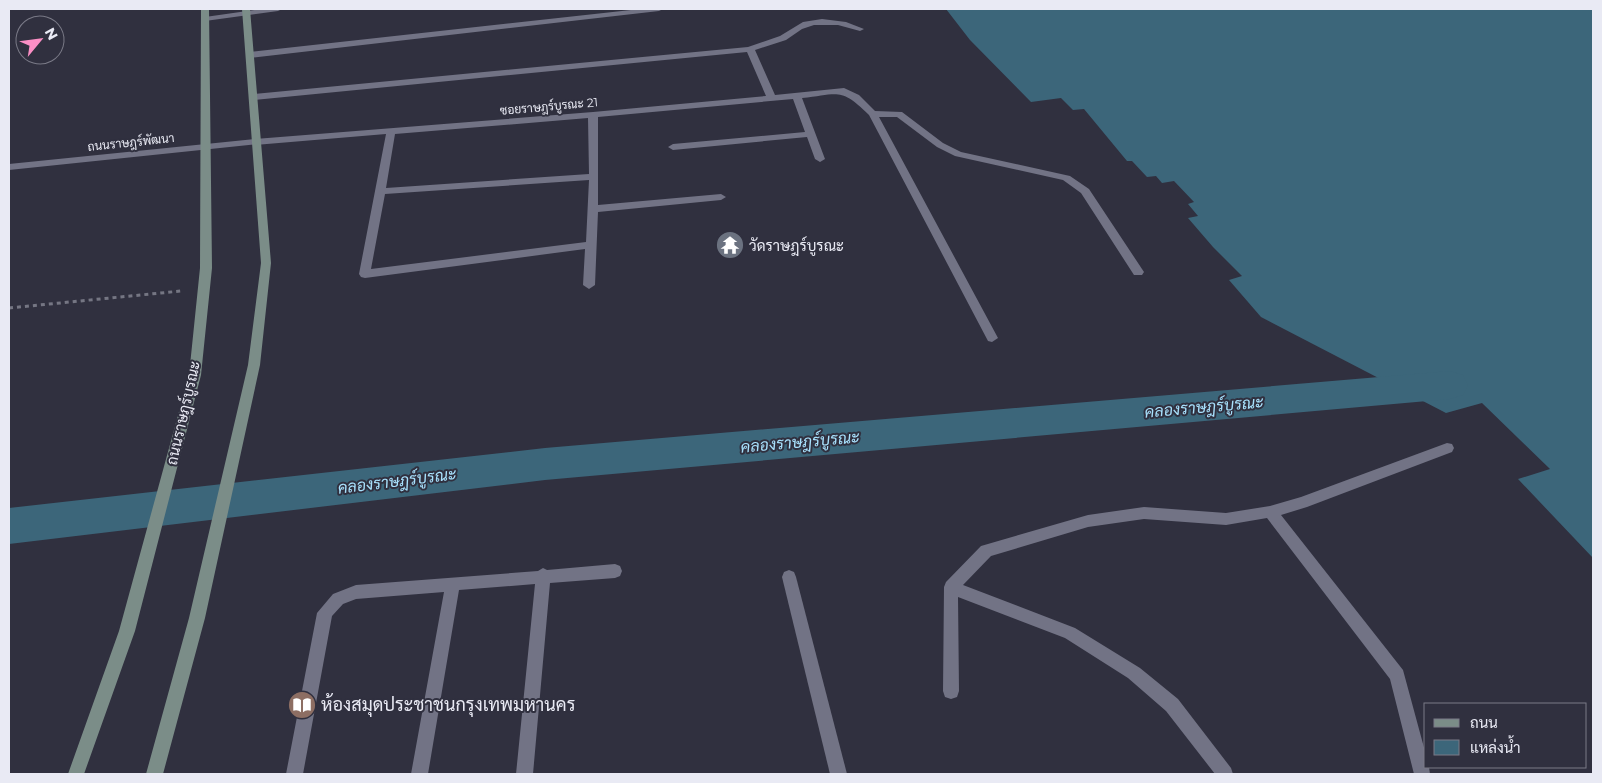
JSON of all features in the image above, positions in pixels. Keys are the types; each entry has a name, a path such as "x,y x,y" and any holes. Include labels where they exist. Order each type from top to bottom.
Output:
{"main road":[{"name":"ถนนราษฎร์บูรณะ","path":"76,774 127,631 195,375 206,268 204,148 205,9"},
{"path":"154,774 197,618 254,365 266,263 246,11"}],"street":[{"path":"205,19 246,11 278,9"},
{"path":"250,55 659,9"},
{"path":"253,97 750,49 758,44 784,38 803,25 828,21 847,24 860,29"},
{"path":"750,49 772,98"},
{"name":"ซอยราษฎร์บูรณะ 21","path":"255,142 593,115 844,91 856,97 873,114"},
{"path":"797,96 820,159"},
{"path":"992,338 873,114 899,114 940,145 958,154 1066,178 1085,190 1138,272"},
{"path":"589,284 594,177 593,115"},
{"path":"391,132 365,274 590,245"},
{"path":"673,147 811,134"},
{"name":"ถนนราษฎร์พัฒนา","path":"9,167 255,142"},
{"path":"380,191 594,177"},
{"path":"592,209 721,197"},
{"path":"951,691 951,587 986,551 1088,522 1144,514 1226,519 1270,512 1302,503 1447,448"},
{"path":"1270,512 1397,675 1422,774"},
{"path":"294,774 325,613 338,599 356,592 614,570"},
{"path":"525,774 543,575"},
{"path":"789,577 839,774"},
{"path":"420,774 452,583"},
{"path":"951,587 1070,633 1134,673 1172,705 1225,774"}],"path":[{"path":"9,308 204,288"}],"water":[{"path":"946,9 1593,9 1593,558 1518,479 1550,469 1482,403 1446,413 1261,317 1229,280 1242,276 1188,218 1198,216 1188,204 1194,202 1174,181 1162,183 1156,176 1147,177 1132,161 1127,161 1084,109 1073,110 1061,98 1031,102 970,40"}],"waterway":[{"name":"คลองราษฎร์บูรณะ","path":"9,526 545,464 1450,385"}],"place":[{"name":"วัดราษฎร์บูรณะ","path":"730,245"},
{"name":"ห้องสมุดประชาชนกรุงเทพมหานคร","path":"302,705"}]}
